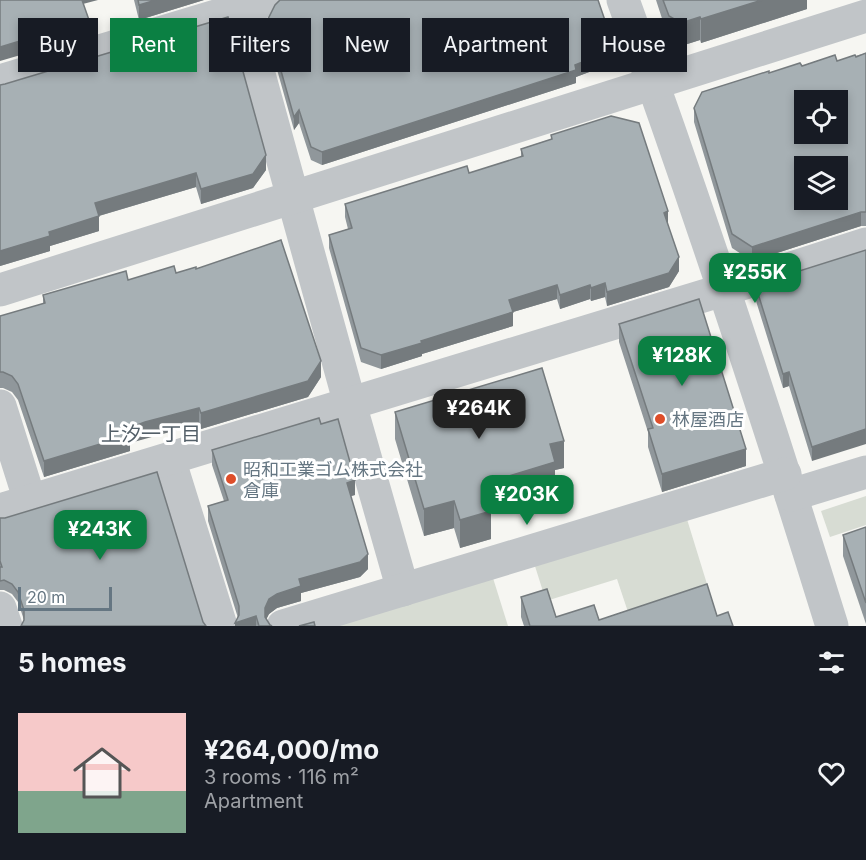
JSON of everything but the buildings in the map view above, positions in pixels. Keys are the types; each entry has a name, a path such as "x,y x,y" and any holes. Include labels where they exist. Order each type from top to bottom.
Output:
{"street":[{"path":"623,0 788,484 832,626"},
{"path":"0,81 255,4 293,198 403,590"},
{"path":"0,290 866,16"},
{"path":"0,406 15,506 723,290 866,244"},
{"path":"168,459 221,626"},
{"path":"283,626 403,590 788,484 866,472"},
{"path":"0,608 6,626"}],"shaded area":[{"path":"866,496 866,525 830,537 821,511"},
{"path":"686,516 711,597 631,621 617,579 546,601 534,563"},
{"path":"493,578 508,626 332,626"}],"place":[{"name":"林屋酒店","path":"660,419"},
{"name":"昭和工業ゴム株式会社 倉庫","path":"231,479"}],"district":[{"name":"上汐一丁目","path":"151,434"}]}
